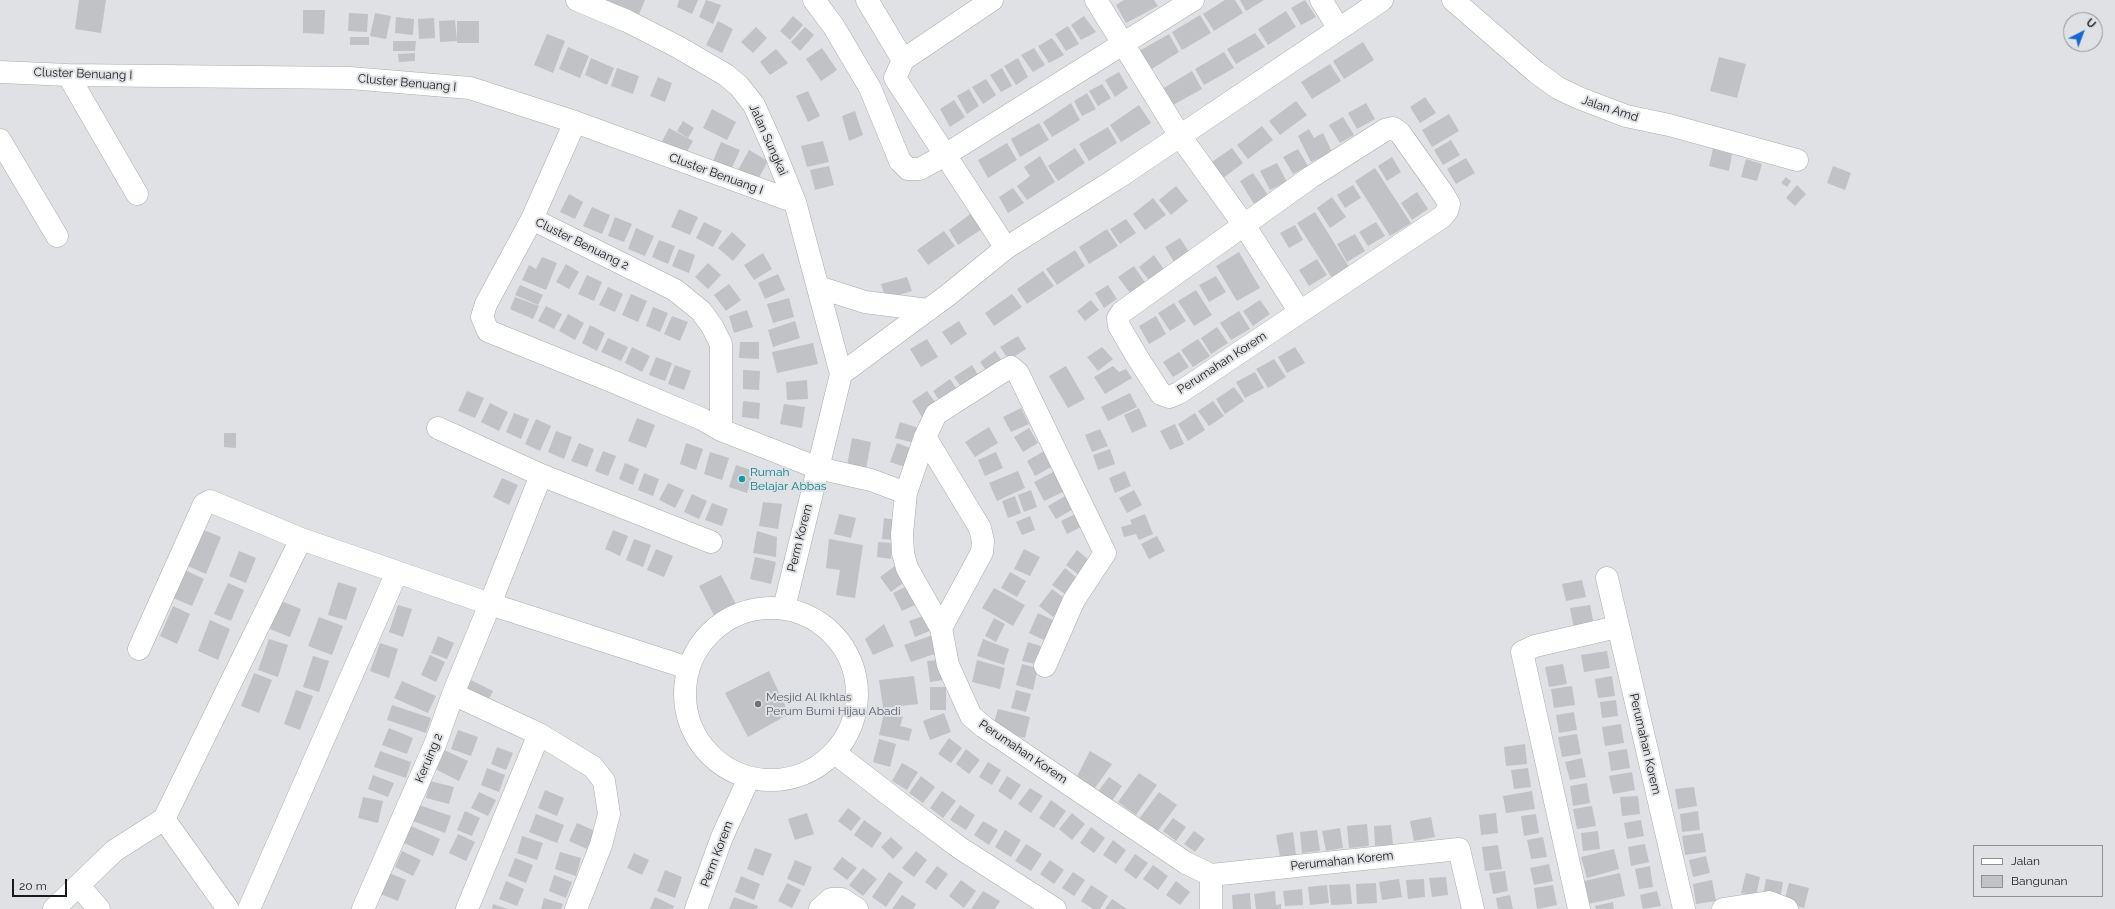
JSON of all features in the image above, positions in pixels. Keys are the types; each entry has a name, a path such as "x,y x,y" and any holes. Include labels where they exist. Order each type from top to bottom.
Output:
{"street":[{"name":"Jalan Sungkai","path":"577,0 627,21 678,47 726,76 739,86 754,105 795,202 841,374"},
{"path":"814,0 834,27 870,88 900,161 908,169 920,168 945,155 1193,0"},
{"path":"867,0 903,60"},
{"path":"992,0 903,60 895,78 1006,248"},
{"path":"1096,0 1180,136 1244,225 1300,312"},
{"path":"1321,0 1338,29"},
{"path":"841,374 928,310 1006,248 1180,136 1382,0"},
{"name":"Jalan Amd","path":"1453,0 1536,72 1558,88 1579,98 1626,116 1669,125 1797,160"},
{"name":"Cluster Benuang I","path":"0,72 68,75 350,78 470,88 575,122 795,202"},
{"path":"68,75 137,194"},
{"path":"532,219 575,122"},
{"name":"Perumahan Korem","path":"1393,128 1400,133 1449,204 1447,211 1437,222 1179,393 1169,397 1160,394 1138,360 1119,326 1118,318 1122,312 1244,225 1311,177 1385,130 1393,128"},
{"path":"0,140 57,236"},
{"name":"Cluster Benuang 2","path":"532,219 675,290 701,311 712,326 721,344 721,430 702,419 488,331 482,317 486,304 532,219"},
{"path":"818,287 865,302 928,310"},
{"name":"Perumahan Korem","path":"1045,666 1074,600 1105,553 1018,373 1011,367 936,414 925,437 906,493 902,534 903,553 907,568 941,628 948,665 971,716 984,727 1186,863 1211,875 1459,849 1473,909"},
{"name":"Perm Korem","path":"784,608 841,374"},
{"path":"438,428 541,475 711,542"},
{"path":"721,430 818,468 871,480 906,493"},
{"path":"925,437 980,528 983,541 982,552 941,628"},
{"name":"Keruing 2","path":"363,909 436,742 453,694 541,475"},
{"path":"139,649 204,504 210,501 216,502 301,539 490,604 688,668"},
{"path":"54,909 114,851 164,819 301,539"},
{"path":"249,909 397,572"},
{"name":"Perumahan Korem","path":"1607,578 1617,627 1684,909"},
{"path":"784,608 813,619 837,638 852,665 858,696 852,726 835,753 810,772 780,780 749,778 724,766 703,747 690,723 684,696 688,668 702,641 725,620 753,609 784,608"},
{"path":"1579,909 1522,652 1535,646 1617,627"},
{"path":"453,694 539,734 593,767 604,781 609,814 601,845 576,909"},
{"path":"467,909 539,734"},
{"path":"835,753 960,848 1055,909"},
{"name":"Perm Korem","path":"696,909 722,837 749,778"},
{"path":"164,819 228,909"},
{"path":"1211,875 1212,909"},
{"path":"79,886 99,909"},
{"path":"820,909 831,899 842,899 857,909"},
{"path":"1723,909 1769,902 1788,909"}],"building":[{"path":"79,0 106,0 101,33 75,29"},
{"path":"602,0 645,0 637,19"},
{"path":"679,0 698,0 692,14 677,7"},
{"path":"706,0 721,5 713,24 699,17"},
{"path":"1124,0 1154,0 1158,6 1126,23 1116,5"},
{"path":"1225,0 1235,0 1243,13 1214,31 1203,14"},
{"path":"1240,0 1264,0 1246,11"},
{"path":"1305,0 1316,17 1301,25 1291,8"},
{"path":"303,10 325,10 324,34 303,33"},
{"path":"1286,11 1296,27 1268,45 1258,29"},
{"path":"349,13 368,14 367,32 348,31"},
{"path":"375,13 391,16 386,39 370,36"},
{"path":"1200,15 1211,33 1182,50 1172,32"},
{"path":"793,16 803,25 790,40 780,31"},
{"path":"1084,16 1096,32 1081,40 1071,25"},
{"path":"396,17 414,19 413,35 395,33"},
{"path":"434,18 435,38 419,39 418,19"},
{"path":"455,20 457,41 440,42 439,21"},
{"path":"457,21 479,21 479,43 457,43"},
{"path":"718,21 733,29 722,53 706,45"},
{"path":"1068,26 1079,44 1066,51 1055,34"},
{"path":"756,27 767,38 753,53 741,42"},
{"path":"805,27 814,35 800,51 791,42"},
{"path":"1255,33 1265,47 1236,64 1227,49"},
{"path":"547,34 565,41 553,73 534,65"},
{"path":"1169,34 1179,52 1150,70 1139,51"},
{"path":"350,37 369,37 369,45 350,45"},
{"path":"1052,38 1064,55 1049,63 1038,46"},
{"path":"393,41 416,41 415,51 393,51"},
{"path":"1363,42 1374,60 1344,79 1333,61"},
{"path":"568,47 589,56 580,78 559,69"},
{"path":"822,48 837,70 821,81 806,59"},
{"path":"1034,48 1045,65 1033,72 1021,55"},
{"path":"776,49 788,63 770,75 760,62"},
{"path":"1224,52 1234,68 1204,85 1195,69"},
{"path":"415,53 415,61 399,62 398,54"},
{"path":"1719,57 1746,64 1737,98 1710,91"},
{"path":"591,58 614,68 607,85 585,75"},
{"path":"1018,58 1028,77 1016,85 1004,66"},
{"path":"1330,64 1341,81 1312,99 1301,82"},
{"path":"617,68 639,76 633,94 611,86"},
{"path":"1002,68 1012,86 1001,92 990,75"},
{"path":"1192,71 1202,89 1173,105 1162,89"},
{"path":"1119,72 1128,88 1115,97 1105,80"},
{"path":"658,77 672,83 665,102 650,96"},
{"path":"986,79 996,95 983,104 972,87"},
{"path":"1102,84 1111,98 1098,106 1089,91"},
{"path":"969,89 979,106 967,114 957,96"},
{"path":"808,91 820,116 808,122 796,96"},
{"path":"1087,93 1096,109 1082,116 1074,101"},
{"path":"1425,97 1436,113 1420,123 1410,107"},
{"path":"954,100 965,117 950,127 940,109"},
{"path":"1296,101 1307,115 1280,135 1269,121"},
{"path":"1071,103 1080,120 1052,137 1043,122"},
{"path":"1366,103 1375,119 1357,129 1348,113"},
{"path":"1139,105 1151,123 1121,142 1110,125"},
{"path":"712,109 736,122 727,140 703,128"},
{"path":"855,111 863,135 849,141 842,116"},
{"path":"1449,114 1459,131 1432,147 1422,130"},
{"path":"1343,117 1354,135 1340,143 1329,125"},
{"path":"683,121 694,128 688,138 677,131"},
{"path":"1039,123 1049,140 1020,157 1011,139"},
{"path":"1262,126 1273,140 1248,159 1237,145"},
{"path":"1108,127 1117,143 1089,161 1079,144"},
{"path":"669,128 693,141 683,159 659,147"},
{"path":"1309,129 1314,138 1323,133 1332,152 1311,162 1298,136"},
{"path":"1451,140 1460,155 1443,165 1434,150"},
{"path":"823,141 829,162 807,167 801,146"},
{"path":"721,142 740,150 729,174 711,166"},
{"path":"1007,143 1017,160 988,178 978,160"},
{"path":"1075,148 1085,163 1058,181 1048,166"},
{"path":"1232,148 1243,163 1218,182 1206,166"},
{"path":"1298,149 1308,166 1293,174 1283,157"},
{"path":"1713,149 1732,154 1729,171 1709,166"},
{"path":"749,150 768,161 757,181 738,170"},
{"path":"1040,156 1055,182 1027,200 1017,186 1030,176 1024,167"},
{"path":"1392,157 1401,172 1387,181 1378,166"},
{"path":"1466,158 1475,173 1456,184 1447,169"},
{"path":"1746,159 1762,164 1757,181 1741,177"},
{"path":"1277,163 1287,182 1270,190 1260,171"},
{"path":"829,166 834,185 815,190 810,170"},
{"path":"1833,166 1851,173 1845,190 1827,183"},
{"path":"1375,168 1411,223 1390,236 1355,181"},
{"path":"1253,173 1268,195 1254,204 1240,181"},
{"path":"1786,177 1791,181 1787,187 1781,183"},
{"path":"1353,185 1361,198 1345,208 1337,195"},
{"path":"1797,185 1806,194 1795,206 1786,198"},
{"path":"1176,186 1188,201 1171,215 1159,200"},
{"path":"1013,188 1024,203 1008,213 999,197"},
{"path":"1417,192 1428,209 1412,220 1401,203"},
{"path":"569,194 583,202 575,219 560,212"},
{"path":"1332,197 1346,217 1330,228 1317,208"},
{"path":"1153,198 1166,215 1145,230 1133,214"},
{"path":"592,207 610,215 602,234 583,226"},
{"path":"679,209 698,217 690,235 671,227"},
{"path":"977,209 988,225 958,245 949,230"},
{"path":"1315,212 1349,267 1332,278 1297,223"},
{"path":"615,217 632,224 624,242 608,236"},
{"path":"1126,219 1136,233 1120,244 1110,229"},
{"path":"704,222 722,231 713,247 696,238"},
{"path":"1376,222 1385,236 1368,246 1359,232"},
{"path":"1295,225 1303,240 1289,248 1280,233"},
{"path":"636,228 654,236 645,256 628,249"},
{"path":"1107,229 1118,246 1089,264 1079,247"},
{"path":"944,231 955,246 928,265 917,250"},
{"path":"732,232 746,245 733,261 718,248"},
{"path":"1355,234 1365,251 1347,262 1337,244"},
{"path":"1180,238 1189,252 1174,262 1165,247"},
{"path":"659,240 675,246 668,264 652,257"},
{"path":"679,249 695,255 689,273 672,266"},
{"path":"1075,250 1085,266 1057,285 1046,269"},
{"path":"1239,252 1260,288 1237,301 1216,266"},
{"path":"763,253 772,269 754,280 744,265"},
{"path":"1154,255 1165,271 1150,282 1139,267"},
{"path":"542,257 557,263 546,290 522,280 529,265 536,269"},
{"path":"1317,259 1327,275 1309,286 1299,270"},
{"path":"708,263 721,275 708,289 695,277"},
{"path":"566,264 579,272 569,289 556,282"},
{"path":"1134,266 1146,284 1131,294 1118,277"},
{"path":"1043,271 1054,286 1027,304 1017,289"},
{"path":"778,274 785,290 765,299 758,283"},
{"path":"587,275 602,282 594,301 578,294"},
{"path":"1216,276 1226,292 1209,302 1199,285"},
{"path":"907,277 912,291 886,299 881,284"},
{"path":"729,284 741,300 726,311 714,295"},
{"path":"520,285 543,295 538,305 515,295"},
{"path":"1108,285 1117,299 1104,308 1095,293"},
{"path":"608,287 623,294 615,312 599,305"},
{"path":"1196,290 1212,315 1194,326 1178,301"},
{"path":"631,294 647,301 638,322 622,315"},
{"path":"1012,294 1022,307 994,326 985,313"},
{"path":"515,297 539,306 533,319 510,309"},
{"path":"789,298 794,317 773,323 767,304"},
{"path":"1091,300 1099,310 1085,321 1077,311"},
{"path":"1260,300 1270,314 1253,326 1243,311"},
{"path":"1174,303 1186,321 1170,331 1158,313"},
{"path":"546,306 562,314 554,329 538,321"},
{"path":"653,307 668,313 660,332 646,326"},
{"path":"747,310 753,327 734,333 729,316"},
{"path":"1239,311 1250,329 1231,340 1220,323"},
{"path":"568,314 584,323 575,340 559,331"},
{"path":"672,316 688,322 680,341 664,334"},
{"path":"1156,316 1166,334 1149,344 1139,326"},
{"path":"795,321 800,338 773,347 768,330"},
{"path":"959,321 967,334 951,345 942,332"},
{"path":"590,325 605,333 597,351 582,343"},
{"path":"1217,327 1228,343 1211,354 1201,338"},
{"path":"1018,336 1026,349 1009,360 1000,347"},
{"path":"608,338 628,347 621,361 601,352"},
{"path":"927,339 938,357 921,367 910,349"},
{"path":"1198,339 1210,356 1193,367 1181,350"},
{"path":"740,342 759,342 759,359 739,358"},
{"path":"813,343 818,364 777,373 772,352"},
{"path":"632,347 650,356 642,372 625,363"},
{"path":"1102,347 1113,359 1098,371 1087,357"},
{"path":"1295,347 1305,363 1287,373 1278,357"},
{"path":"995,351 1005,365 990,376 980,362"},
{"path":"1179,352 1189,367 1173,377 1163,362"},
{"path":"656,357 672,363 665,381 649,375"},
{"path":"1274,359 1286,377 1268,388 1256,369"},
{"path":"675,365 691,371 684,390 668,384"},
{"path":"972,365 980,378 963,389 954,377"},
{"path":"1066,366 1085,399 1068,408 1049,376"},
{"path":"1113,366 1119,372 1126,369 1132,378 1105,394 1094,377"},
{"path":"743,370 760,371 759,390 743,389"},
{"path":"1255,372 1264,388 1245,398 1236,382"},
{"path":"950,379 960,394 943,406 933,391"},
{"path":"807,380 808,399 787,400 786,382"},
{"path":"1234,387 1244,401 1225,414 1216,399"},
{"path":"467,391 484,398 475,418 458,411"},
{"path":"927,391 938,406 922,417 912,401"},
{"path":"1130,393 1137,407 1108,421 1101,407"},
{"path":"743,401 760,403 759,419 742,417"},
{"path":"1213,401 1224,416 1209,426 1198,411"},
{"path":"490,403 508,412 499,431 481,422"},
{"path":"784,404 805,407 802,428 780,424"},
{"path":"1021,408 1029,424 1011,432 1003,417"},
{"path":"1139,408 1147,426 1132,433 1124,415"},
{"path":"514,413 529,419 521,439 506,432"},
{"path":"1195,413 1205,430 1188,441 1178,424"},
{"path":"637,418 655,425 646,448 628,441"},
{"path":"536,419 551,426 540,451 525,444"},
{"path":"900,422 918,428 914,443 895,438"},
{"path":"1175,424 1184,444 1170,450 1160,431"},
{"path":"989,427 998,443 975,457 965,442"},
{"path":"1029,428 1038,443 1023,452 1014,437"},
{"path":"1100,429 1108,446 1092,452 1085,435"},
{"path":"556,431 572,437 564,459 548,452"},
{"path":"224,433 236,433 236,448 224,447"},
{"path":"852,438 871,442 866,469 847,466"},
{"path":"579,443 594,449 587,467 571,461"},
{"path":"686,443 703,449 696,470 680,464"},
{"path":"897,443 915,450 908,468 890,462"},
{"path":"1110,449 1115,464 1098,470 1093,455"},
{"path":"603,451 616,456 608,476 595,471"},
{"path":"1044,451 1053,466 1035,476 1027,461"},
{"path":"710,452 729,458 722,480 704,474"},
{"path":"996,452 1003,468 985,476 978,460"},
{"path":"625,463 639,469 633,485 619,479"},
{"name":"Rumah Belajar Abbas","path":"736,465 754,471 747,493 729,487"},
{"path":"1018,471 1025,488 997,501 989,483"},
{"path":"1055,471 1065,491 1044,501 1034,482"},
{"path":"1125,471 1131,486 1115,493 1109,478"},
{"path":"644,473 659,479 653,496 638,490"},
{"path":"502,478 518,485 509,505 493,497"},
{"path":"668,483 684,490 675,508 659,500"},
{"path":"1031,490 1037,507 1024,512 1018,495"},
{"path":"1134,490 1142,505 1127,513 1119,498"},
{"path":"692,494 707,501 699,519 684,512"},
{"path":"1067,495 1075,508 1056,519 1048,506"},
{"path":"1015,496 1021,513 1008,518 1002,501"},
{"path":"763,502 782,504 778,529 759,526"},
{"path":"712,503 728,509 722,526 705,520"},
{"path":"1077,513 1083,526 1067,534 1061,521"},
{"path":"839,514 856,518 851,538 834,534"},
{"path":"1145,514 1153,534 1139,540 1136,534 1124,537 1121,527 1132,524 1130,520"},
{"path":"1030,516 1035,530 1022,535 1016,522"},
{"path":"884,518 897,520 895,540 882,539"},
{"path":"199,528 221,537 206,574 183,564"},
{"path":"613,530 628,536 620,556 605,549"},
{"path":"757,531 777,537 776,557 753,553"},
{"path":"1157,536 1165,551 1149,559 1141,544"},
{"path":"634,539 651,545 643,567 626,560"},
{"path":"829,539 863,545 855,598 836,595 840,570 826,568"},
{"path":"878,542 892,543 891,559 877,557"},
{"path":"656,549 673,556 664,577 647,570"},
{"path":"1024,549 1040,557 1030,576 1014,569"},
{"path":"1077,550 1090,561 1079,575 1066,565"},
{"path":"239,551 256,558 246,583 229,576"},
{"path":"755,557 776,562 771,584 750,579"},
{"path":"895,566 906,581 891,592 880,577"},
{"path":"1065,568 1077,578 1065,594 1052,585"},
{"path":"185,570 204,579 192,606 173,598"},
{"path":"1010,572 1026,581 1017,597 1001,588"},
{"path":"721,575 738,608 716,619 699,586"},
{"path":"1582,580 1586,597 1566,601 1562,584"},
{"path":"338,582 357,588 346,620 328,615"},
{"path":"228,583 244,590 231,621 214,614"},
{"path":"907,586 917,604 902,611 893,593"},
{"path":"994,588 1025,605 1013,626 982,608"},
{"path":"1052,589 1067,600 1053,617 1039,606"},
{"path":"281,601 301,609 290,637 270,629"},
{"path":"398,605 412,609 403,637 389,632"},
{"path":"1590,605 1594,625 1574,629 1570,608"},
{"path":"173,606 190,614 177,644 160,636"},
{"path":"1038,613 1055,621 1046,641 1029,633"},
{"path":"926,615 932,630 915,637 909,621"},
{"path":"319,617 343,626 332,655 308,646"},
{"path":"994,618 1005,624 996,642 985,636"},
{"path":"210,620 230,629 218,660 198,651"},
{"path":"884,624 894,646 873,655 865,639"},
{"path":"936,634 940,652 911,662 904,645"},
{"path":"438,636 454,643 447,659 431,653"},
{"path":"269,639 288,645 278,677 258,670"},
{"path":"983,639 1009,649 1004,665 977,656"},
{"path":"1028,642 1044,647 1039,665 1022,661"},
{"path":"380,643 398,649 389,678 370,671"},
{"path":"1607,651 1610,668 1584,672 1581,655"},
{"path":"430,655 445,662 436,682 421,675"},
{"path":"313,656 329,661 319,692 303,687"},
{"path":"941,660 943,680 930,682 927,661"},
{"path":"977,660 1005,668 1000,689 972,682"},
{"path":"1022,664 1038,668 1033,690 1016,685"},
{"path":"1563,664 1567,684 1549,687 1545,667"},
{"name":"Mesjid Al Ikhlas Perum Bumi Hijau Abadi","path":"769,671 789,714 748,737 725,693"},
{"path":"254,673 272,680 259,713 241,706"},
{"path":"914,676 918,704 883,708 879,680"},
{"path":"1612,676 1615,696 1598,698 1595,679"},
{"path":"471,680 493,691 486,705 464,694"},
{"path":"402,681 436,696 428,713 394,698"},
{"path":"1572,686 1575,705 1554,708 1551,689"},
{"path":"930,687 946,687 946,710 930,710"},
{"path":"296,690 313,696 300,730 284,724"},
{"path":"1016,690 1031,694 1026,712 1011,708"},
{"path":"1616,700 1618,716 1602,718 1600,702"},
{"path":"392,705 431,718 426,733 387,720"},
{"path":"998,709 1030,717 1025,738 992,729"},
{"path":"1574,712 1577,730 1559,733 1556,715"},
{"path":"884,713 903,717 900,726 912,729 909,741 879,735"},
{"path":"944,713 951,732 930,740 923,721"},
{"path":"1621,724 1624,743 1605,746 1602,727"},
{"path":"389,728 413,738 407,754 382,745"},
{"path":"458,730 478,737 471,756 451,749"},
{"path":"1577,734 1581,754 1562,757 1558,737"},
{"path":"949,738 962,748 951,763 938,754"},
{"path":"879,739 896,744 890,767 873,762"},
{"path":"1525,744 1527,764 1506,766 1504,747"},
{"path":"497,747 513,753 506,770 491,764"},
{"path":"442,749 468,761 459,781 433,768"},
{"path":"966,749 980,760 969,774 956,764"},
{"path":"1627,749 1630,768 1611,771 1608,752"},
{"path":"380,751 411,762 406,778 374,767"},
{"path":"1090,751 1112,764 1092,792 1075,780"},
{"path":"1582,758 1586,777 1570,780 1565,762"},
{"path":"988,762 1001,770 992,785 979,777"},
{"path":"902,763 918,772 907,790 892,781"},
{"path":"487,768 505,775 499,792 481,785"},
{"path":"1528,768 1531,787 1514,789 1511,770"},
{"path":"1632,772 1635,790 1613,794 1609,776"},
{"path":"1139,773 1157,785 1136,815 1118,802"},
{"path":"373,775 394,783 388,797 368,789"},
{"path":"921,776 935,787 923,803 909,793"},
{"path":"1007,776 1021,785 1011,800 998,791"},
{"path":"1109,777 1122,786 1110,804 1096,794"},
{"path":"430,781 454,787 449,804 426,798"},
{"path":"1587,783 1590,803 1573,806 1570,786"},
{"path":"1694,787 1697,806 1678,809 1675,789"},
{"path":"1030,788 1043,796 1031,813 1018,804"},
{"path":"545,790 564,798 557,816 538,808"},
{"path":"942,791 956,801 943,818 930,808"},
{"path":"1532,791 1535,809 1506,813 1503,796"},
{"path":"479,792 496,800 488,816 471,808"},
{"path":"1159,792 1177,805 1154,836 1136,823"},
{"path":"1638,796 1640,814 1622,816 1620,797"},
{"path":"363,797 383,801 378,823 358,818"},
{"path":"1051,800 1066,811 1054,828 1039,818"},
{"path":"419,805 451,816 445,833 413,821"},
{"path":"960,805 975,815 966,830 950,820"},
{"path":"1592,806 1596,826 1577,829 1573,809"},
{"path":"848,808 861,818 851,831 838,821"},
{"path":"465,811 480,818 472,836 457,830"},
{"path":"1698,811 1700,830 1682,832 1680,814"},
{"path":"807,813 814,834 795,840 788,819"},
{"path":"1072,813 1085,824 1072,840 1059,829"},
{"path":"1496,813 1498,833 1481,835 1479,815"},
{"path":"536,814 564,825 557,843 529,832"},
{"path":"1536,814 1539,833 1524,836 1521,816"},
{"path":"1431,817 1435,837 1414,841 1410,821"},
{"path":"1173,818 1186,827 1176,841 1163,831"},
{"path":"864,820 882,833 872,848 854,835"},
{"path":"1641,820 1644,836 1627,839 1624,823"},
{"path":"983,821 998,830 989,845 974,835"},
{"path":"577,823 595,831 587,849 569,841"},
{"path":"1367,824 1369,846 1349,848 1347,826"},
{"path":"1391,825 1393,845 1375,846 1374,826"},
{"path":"411,826 440,839 433,856 404,843"},
{"path":"1091,827 1105,838 1094,853 1080,843"},
{"path":"1340,828 1343,848 1326,851 1322,831"},
{"path":"1005,830 1021,840 1011,857 995,847"},
{"path":"1317,830 1320,851 1302,853 1300,832"},
{"path":"1194,831 1205,839 1195,852 1184,844"},
{"path":"1598,831 1600,849 1583,851 1581,833"},
{"path":"1293,832 1296,855 1280,857 1276,835"},
{"path":"1703,833 1706,852 1685,855 1682,836"},
{"path":"458,834 475,842 466,861 449,853"},
{"path":"522,836 543,843 537,860 517,853"},
{"path":"891,837 903,848 893,859 881,847"},
{"path":"1543,837 1547,857 1531,859 1527,840"},
{"path":"1113,840 1126,850 1116,864 1103,855"},
{"path":"1026,844 1042,854 1031,871 1015,861"},
{"path":"1645,844 1649,862 1631,866 1628,847"},
{"path":"1498,845 1502,869 1485,871 1482,847"},
{"path":"755,848 772,854 763,876 747,869"},
{"path":"1614,849 1619,869 1587,878 1581,857"},
{"path":"402,851 421,860 413,876 395,867"},
{"path":"916,851 927,860 914,877 902,868"},
{"path":"560,852 581,858 576,876 555,869"},
{"path":"634,853 649,860 642,875 627,868"},
{"path":"1135,854 1148,863 1136,879 1124,870"},
{"path":"1706,856 1710,873 1693,877 1689,860"},
{"path":"842,857 857,868 847,880 833,869"},
{"path":"515,858 533,865 526,883 508,876"},
{"path":"795,860 812,867 804,886 787,879"},
{"path":"1050,860 1064,870 1054,884 1040,874"},
{"path":"1549,864 1553,881 1534,885 1530,868"},
{"path":"1153,865 1168,876 1158,890 1143,879"},
{"path":"937,866 948,874 936,890 925,882"},
{"path":"1650,866 1653,887 1639,889 1635,869"},
{"path":"863,868 877,879 863,896 849,885"},
{"path":"665,870 682,877 675,898 657,891"},
{"path":"1505,871 1508,891 1493,894 1489,873"},
{"path":"387,872 406,880 398,901 378,893"},
{"path":"889,872 903,882 886,907 872,897"},
{"path":"1073,872 1085,880 1074,896 1062,888"},
{"path":"1620,873 1625,896 1588,904 1584,881"},
{"path":"1746,873 1760,877 1756,896 1741,893"},
{"path":"554,875 572,882 566,898 549,891"},
{"path":"741,876 760,884 754,900 735,892"},
{"path":"1446,877 1448,895 1432,897 1429,878"},
{"path":"1399,879 1402,897 1382,900 1379,882"},
{"path":"1424,879 1425,897 1408,899 1406,880"},
{"path":"1766,879 1783,882 1780,899 1763,896"},
{"path":"961,880 976,891 964,908 949,896"},
{"path":"1712,880 1716,901 1696,904 1693,884"},
{"path":"506,881 524,889 517,906 499,899"},
{"path":"1176,881 1190,892 1180,905 1166,895"},
{"path":"787,883 801,890 792,908 778,901"},
{"path":"1376,883 1377,903 1357,904 1356,884"},
{"path":"1789,883 1809,888 1804,908 1784,902"},
{"path":"1350,884 1352,904 1331,905 1329,885"},
{"path":"1091,885 1108,896 1100,909 1093,909 1081,901"},
{"path":"1327,885 1329,903 1310,905 1308,887"},
{"path":"1553,885 1557,905 1537,909 1534,888"},
{"path":"1302,889 1303,905 1285,906 1283,891"},
{"path":"983,891 1000,901 995,909 971,909"},
{"path":"1275,891 1276,905 1281,904 1281,909 1256,909 1254,894"},
{"path":"1657,891 1661,906 1643,909 1640,895"},
{"path":"1250,893 1251,909 1233,909 1232,895"},
{"path":"902,895 916,904 913,909 892,909"},
{"path":"1510,895 1513,909 1498,909 1496,898"},
{"path":"655,897 674,906 673,909 650,909"},
{"path":"734,897 758,906 757,909 729,909"},
{"path":"544,898 563,904 561,909 541,909"},
{"path":"1112,899 1127,909 1105,909"},
{"path":"1613,902 1614,909 1596,909 1595,906"},
{"path":"493,904 508,909 492,909"}],"place":[{"name":"Rumah Belajar Abbas","path":"742,479"},
{"name":"Mesjid Al Ikhlas Perum Bumi Hijau Abadi","path":"758,704"}]}
